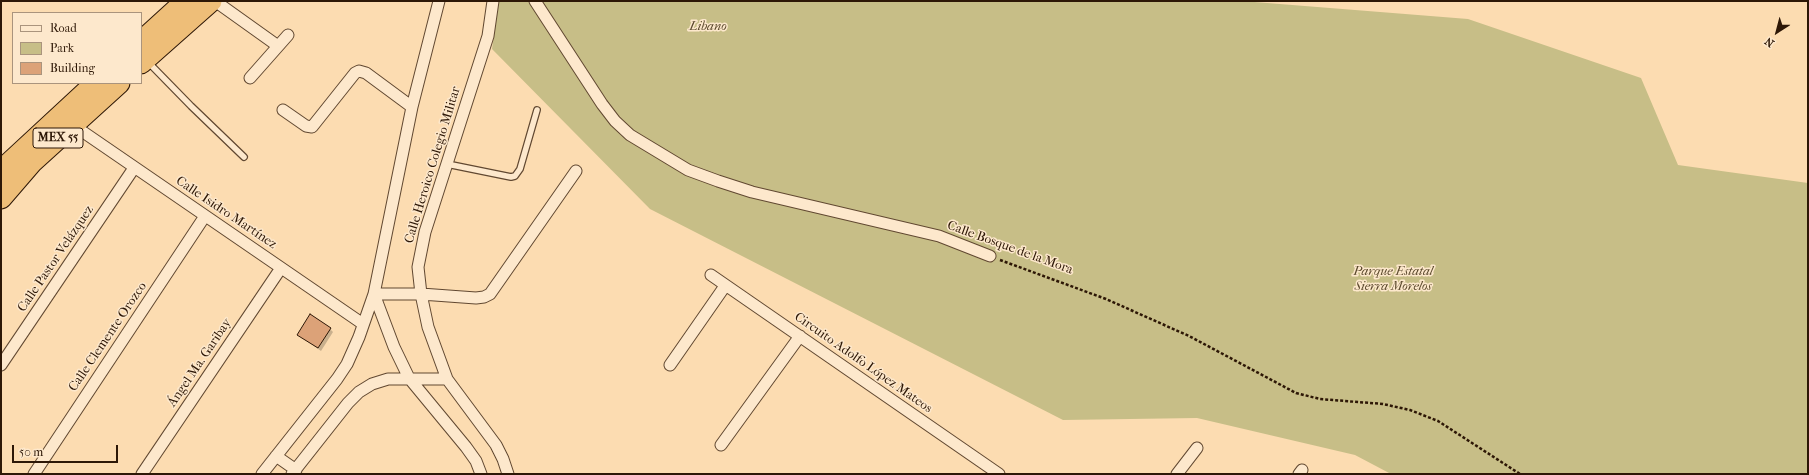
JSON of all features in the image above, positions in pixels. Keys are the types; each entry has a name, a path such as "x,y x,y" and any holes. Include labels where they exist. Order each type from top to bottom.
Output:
{"highway":[{"path":"142,55 186,1"},
{"path":"142,55 211,1"},
{"name":"MEX 55","path":"1,171 95,84"},
{"name":"MEX 55","path":"1,198 32,162 118,84"}],"street":[{"path":"215,1 278,46"},
{"name":"Calle Heroico Colegio Militar","path":"262,474 347,364 354,351 374,294 412,106 439,1"},
{"name":"Calle Heroico Colegio Militar","path":"493,1 488,36 422,246 418,267 421,294 434,349 446,379 496,445 503,458 508,474"},
{"name":"Calle Bosque de la Mora","path":"535,1 602,104 615,121 630,135 688,170 718,182 752,192 939,236 990,256"},
{"path":"250,78 288,35"},
{"path":"283,110 306,126 312,127 355,73 359,71 366,73 412,106"},
{"name":"Calle Isidro Martínez","path":"73,125 363,324"},
{"name":"Calle Pastor Velázquez","path":"1,365 134,168"},
{"path":"481,474 476,461 466,446 409,378 394,347 374,294 421,294 484,298 490,294 576,171"},
{"name":"Calle Clemente Orozco","path":"34,474 205,216"},
{"name":"Ángel Ma. Garibay","path":"142,474 280,268"},
{"name":"Circuito Adolfo López Mateos","path":"711,275 999,474"},
{"path":"670,365 725,286"},
{"path":"721,445 800,336"},
{"path":"276,456 294,472 348,403 359,392 372,384 388,379 446,379"},
{"path":"1177,474 1197,448"}],"lane":[{"path":"142,55 191,106 244,157"},
{"path":"447,164 511,177 515,176 520,169 536,110"}],"path":[{"name":"Calle Bosque de la Mora","path":"990,256 1106,299 1168,326 1296,393 1320,399 1383,404 1410,410 1438,421 1520,474"}],"green space":[{"name":"Parque Estatal Sierra Morelos","path":"499,1 1242,1 1468,19 1641,78 1678,165 1808,183 1808,474 1391,474 1355,455 1197,418 1063,420 650,209 492,49"}],"building":[{"path":"310,314 331,328 318,348 297,335"}],"park label":[{"name":"Libano","path":"708,27"}]}
